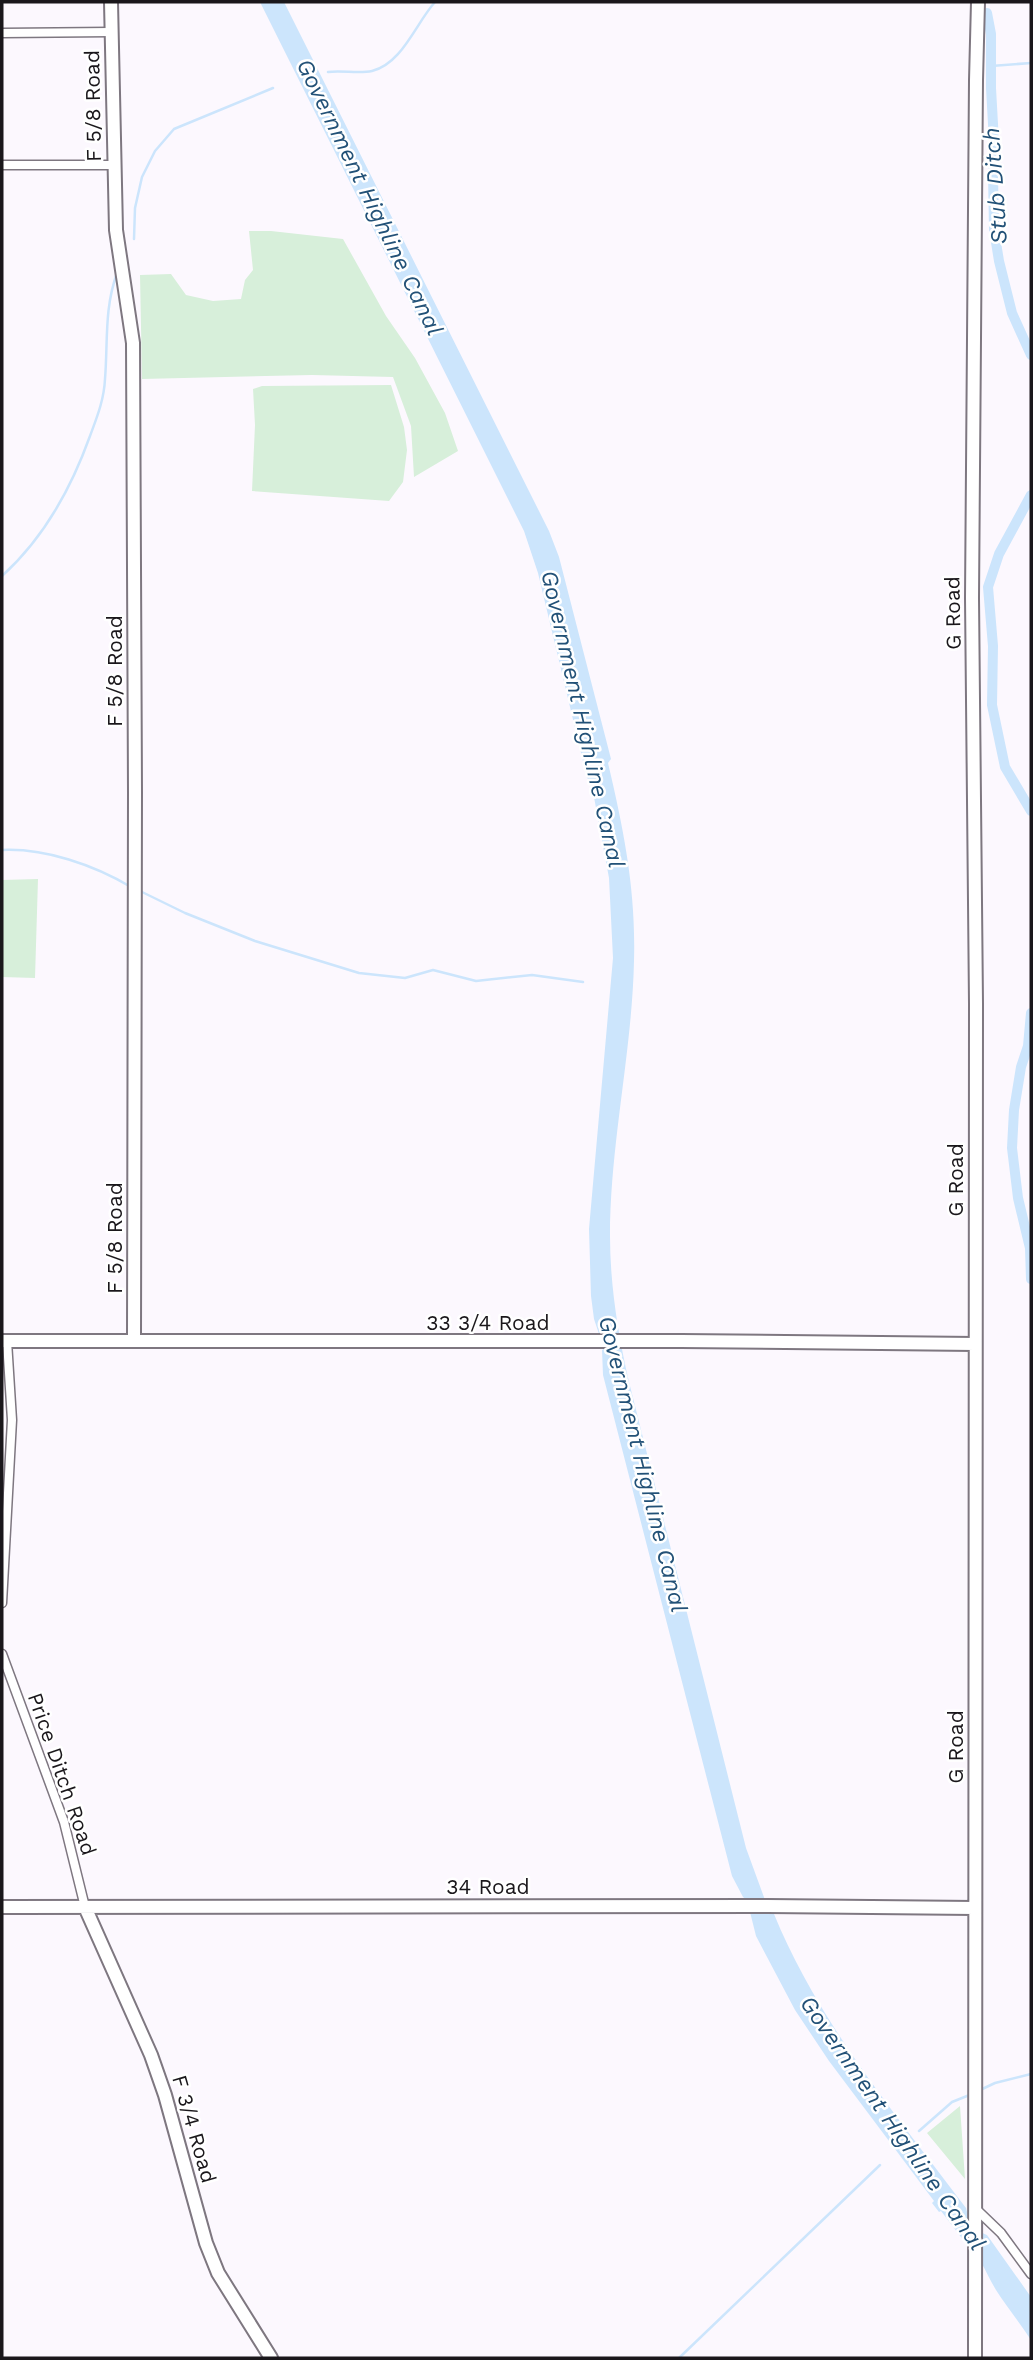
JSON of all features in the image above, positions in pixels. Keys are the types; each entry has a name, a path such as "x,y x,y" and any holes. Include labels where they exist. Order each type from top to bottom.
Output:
{"street":[{"name":"F 5/8 Road","path":"111,2 116,229 133,343 134,1341"},
{"name":"G Road","path":"975,2358 976,1003 972,598 978,2"},
{"path":"2,33 111,32"},
{"path":"2,164 114,165"},
{"path":"2,1603 12,1420 4,1341"},
{"name":"33 3/4 Road","path":"4,1341 975,1344"},
{"name":"Price Ditch Road","path":"2,1654 64,1822 85,1907"},
{"name":"34 Road","path":"2,1906 975,1908"},
{"name":"F 3/4 Road","path":"85,1907 155,2065 206,2243 218,2273 271,2358"},
{"path":"976,2209 1002,2233 1031,2274"}],"green space":[{"path":"249,231 343,239 445,413 458,451 414,477 411,426 393,377 312,375 142,379 140,275 171,274 186,295 213,301 241,299 245,280 253,270"},
{"path":"391,385 404,427 407,450 403,482 389,501 252,491 255,425 253,389 262,386"},
{"path":"38,879 35,978 2,977 2,880"},
{"path":"960,2106 965,2179 927,2133"}],"water":[{"name":"Government Highline Canal","path":"260,2 284,2 549,531 559,557 611,759 608,763 624,837 633,910 632,995 611,1202 610,1254 615,1309 629,1382 746,1848 769,1911 774,1914 792,1954 836,2030 886,2103 966,2208 974,2224 987,2235 1031,2297 1031,2340 996,2290 968,2241 964,2241 932,2203 934,2201 829,2061 795,2010 756,1936 747,1900 732,1876 603,1375 604,1349 594,1319 591,1296 589,1229 613,958 609,878 591,781 587,778 538,573 524,531"}],"waterway":[{"name":"Government Highline Canal","path":"328,72 367,72 383,67 400,52 435,2"},
{"name":"Stub Ditch","path":"987,13 991,34 994,230 1012,313 1031,355"},
{"path":"991,66 1031,63"},
{"path":"134,239 135,208 142,177 155,151 174,129 273,88"},
{"path":"2,576 31,546 55,512 90,436 103,394 108,313 117,273"},
{"name":"Stub Ditch","path":"1031,495 999,554 988,587 993,646 992,705 1005,767 1031,811"},
{"path":"2,850 52,855 85,865 131,887"},
{"path":"140,891 185,913 255,941 359,973 405,978 433,970 476,981 532,975 583,982"},
{"name":"Stub Ditch","path":"1031,1013 1028,1046 1021,1067 1014,1110 1012,1148 1018,1198 1030,1248 1031,1279"},
{"path":"978,2091 995,2083 1031,2074"},
{"name":"Government Highline Canal","path":"919,2131 952,2102 972,2094"},
{"path":"679,2358 880,2165"}]}
